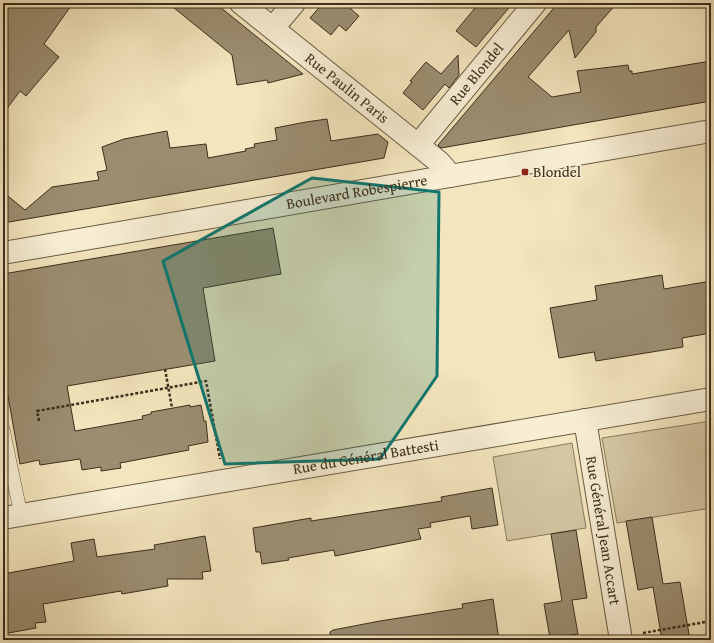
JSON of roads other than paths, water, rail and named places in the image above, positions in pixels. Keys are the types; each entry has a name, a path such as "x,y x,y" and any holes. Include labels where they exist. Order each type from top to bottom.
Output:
{"street":[{"name":"Rue Paulin Paris","path":"241,3 439,162 451,176"},
{"path":"272,28 294,3"},
{"name":"Rue Blondel","path":"418,145 535,3"},
{"name":"Boulevard Robespierre","path":"3,253 711,131"},
{"name":"Rue du Général Battesti","path":"12,517 711,399"},
{"name":"Rue Général Jean Accart","path":"585,420 621,638"}],"lane":[{"name":"Rue du Général Battesti","path":"3,429 12,517"}],"place":[{"name":"Blondel","path":"525,172"}]}
